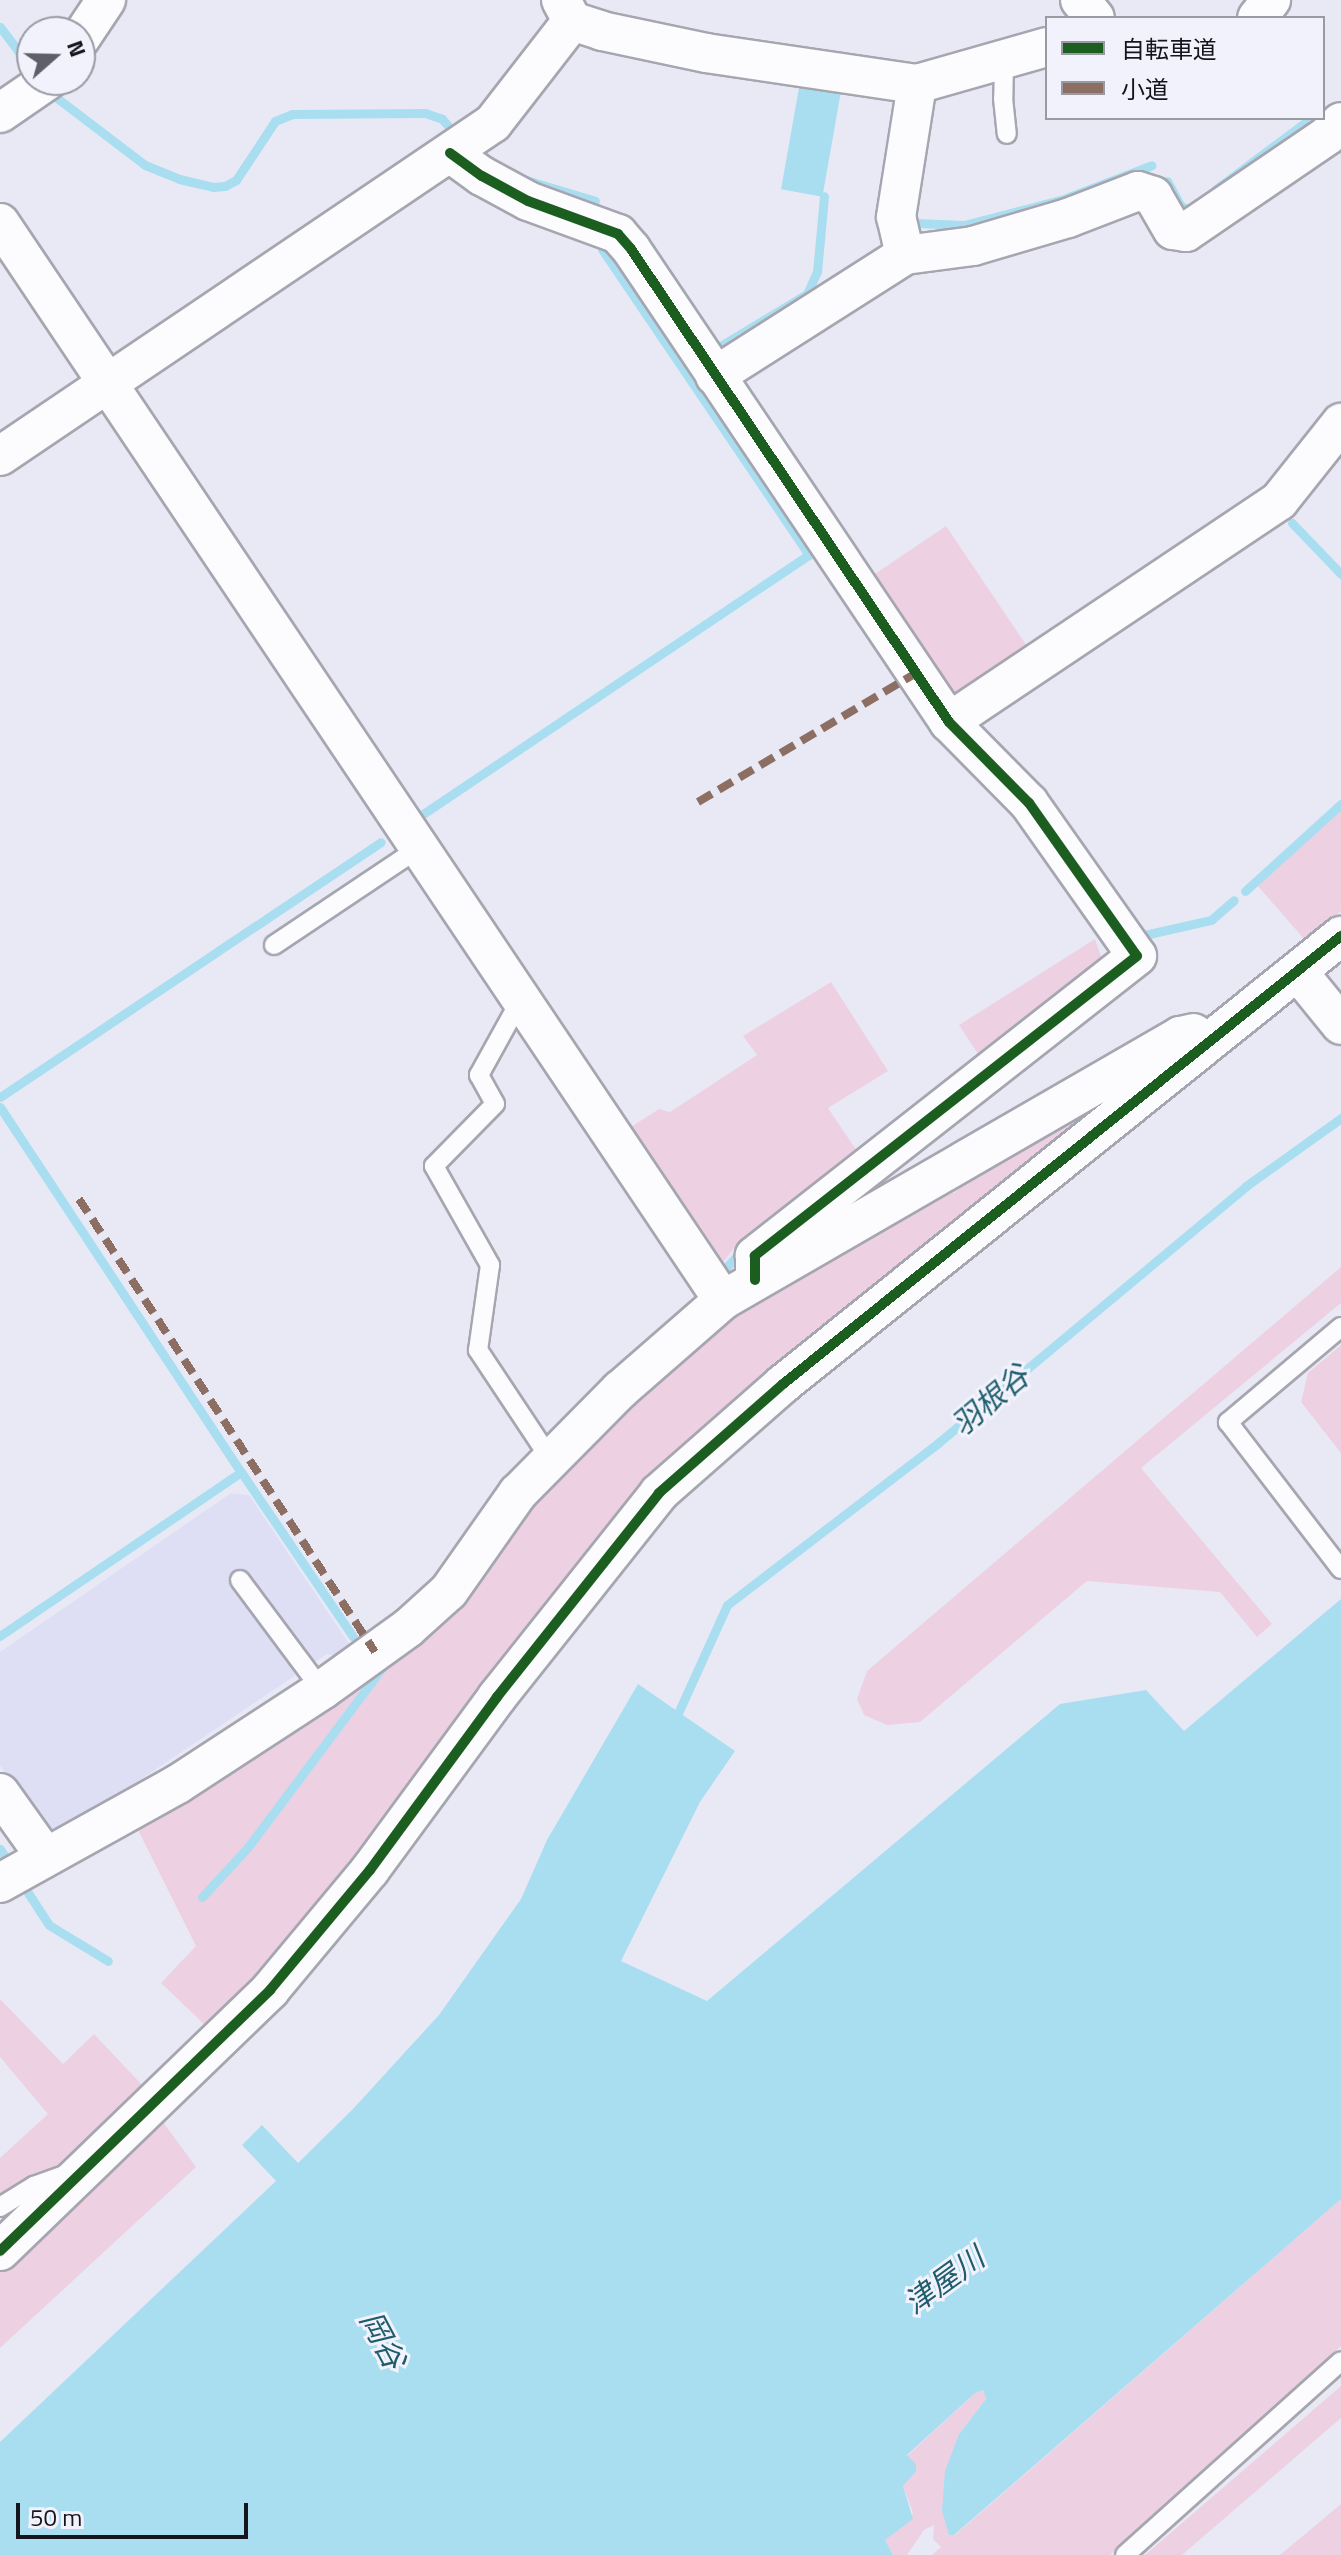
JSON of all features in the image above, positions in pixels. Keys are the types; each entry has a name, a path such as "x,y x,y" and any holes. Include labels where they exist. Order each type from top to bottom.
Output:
{"street":[{"path":"1080,0 1093,16"},
{"path":"1259,16 1271,0"},
{"path":"0,456 493,123 566,10 706,53 917,84 1045,48"},
{"path":"905,255 896,217 917,84"},
{"path":"0,113 25,96"},
{"path":"1325,99 1341,114"},
{"path":"715,376 905,255 973,246 1068,218 1138,191 1153,196 1173,230 1186,232 1328,135 1341,122"},
{"path":"450,153 482,176 528,201 618,234 949,722 1029,803 1137,956 755,1256 755,1280"},
{"path":"0,223 723,1300"},
{"path":"949,722 1279,501 1341,423"},
{"path":"0,1793 19,1872 178,1784 322,1690 408,1628 449,1591 518,1493 620,1390 723,1300 1180,1036 1319,998 1341,936"},
{"path":"0,2251 280,1978 370,1870 497,1697 659,1493 783,1384 1226,1025"}],"lane":[{"path":"1004,59 1003,98 1007,134"},
{"path":"274,945 419,848"},
{"path":"521,999 479,1075 495,1104 434,1166 490,1265 478,1350 551,1460"},
{"path":"1341,1327 1228,1422 1341,1569"},
{"path":"240,1580 322,1690"},
{"path":"0,2207 34,2186 88,2167"},
{"path":"1125,2555 1341,2361"}],"shaded area":[{"path":"946,526 1033,655 953,708 866,580"},
{"path":"1341,810 1341,911 1305,940 1257,885"},
{"path":"1095,939 1102,959 978,1054 959,1025"},
{"path":"831,982 888,1071 828,1108 857,1151 735,1247 717,1270 620,1134 659,1109 670,1112 757,1055 743,1036"},
{"path":"1166,1052 722,1411 648,1485 361,1860 241,1996 205,2025 161,1983 196,1946 134,1822 375,1665 545,1486 733,1310 943,1180 954,1193 1018,1141"},
{"path":"1341,1267 1341,1303 1141,1468 1272,1624 1257,1637 1220,1592 1087,1581 920,1722 887,1725 864,1715 857,1699 867,1671"},
{"path":"1341,1345 1341,1453 1301,1402 1308,1373"},
{"path":"231,1493 249,1495 350,1645 337,1656 327,1654 60,1834 44,1830 0,1765 0,1652"},
{"path":"0,1999 63,2064 94,2034 144,2087 83,2150 0,2198 0,2158 48,2114 0,2057"},
{"path":"157,2114 196,2167 0,2348 0,2270"},
{"path":"1341,2199 1341,2346 1110,2555 932,2555 941,2547 933,2539 934,2525 924,2530 907,2555 893,2555 885,2540 913,2513 903,2486 916,2472 907,2456 974,2394 983,2390 986,2399 959,2434 949,2535 955,2535"},
{"path":"1341,2386 1341,2418 1182,2555 1145,2555"},
{"path":"1341,2504 1341,2555 1280,2555"}],"water":[{"path":"800,82 841,89 822,197 781,189"},
{"name":"津屋川","path":"1341,1599 1341,2199 954,2535 949,2535 942,2511 945,2471 959,2434 986,2399 983,2390 974,2394 907,2455 916,2464 916,2472 903,2486 913,2519 885,2540 893,2555 0,2555 0,2442 276,2181 242,2145 262,2125 298,2163 353,2109 439,2015 521,1899 547,1840 638,1684 735,1751 700,1802 621,1961 707,2001 1060,1704 1146,1690 1184,1731"}],"waterway":[{"path":"0,27 16,48"},
{"path":"57,98 145,165 179,179 213,187 225,186 236,180 275,121 292,114 425,113 442,119 450,128"},
{"path":"1216,189 1306,122 1319,124"},
{"path":"917,223 964,225 1061,200 1152,165"},
{"path":"526,180 595,201"},
{"path":"1167,181 1181,206 1188,210 1195,205"},
{"path":"717,348 807,294 817,272 824,196"},
{"path":"420,816 809,555 602,249"},
{"path":"1292,523 1341,574"},
{"path":"1245,891 1341,804"},
{"path":"0,1097 381,842"},
{"path":"1140,936 1211,920 1234,900"},
{"path":"0,1107 241,1472 0,1636"},
{"name":"羽根谷","path":"674,1722 727,1605 938,1443 1246,1186 1341,1118"},
{"path":"720,1274 742,1250"},
{"path":"241,1472 353,1637"},
{"path":"202,1897 248,1847 385,1664"},
{"name":"岡谷","path":"0,1849 11,1866"},
{"name":"岡谷","path":"21,1882 49,1925 108,1961"}],"marked path":[{"path":"698,802 916,673"},
{"path":"79,1199 375,1652"}],"cycle path":[{"path":"450,153 482,176 528,201 618,234 631,249 949,722 1029,803 1137,956 755,1256 755,1280"},
{"path":"0,2251 270,1990 370,1870 497,1697 659,1493 783,1384 1341,936"}]}
